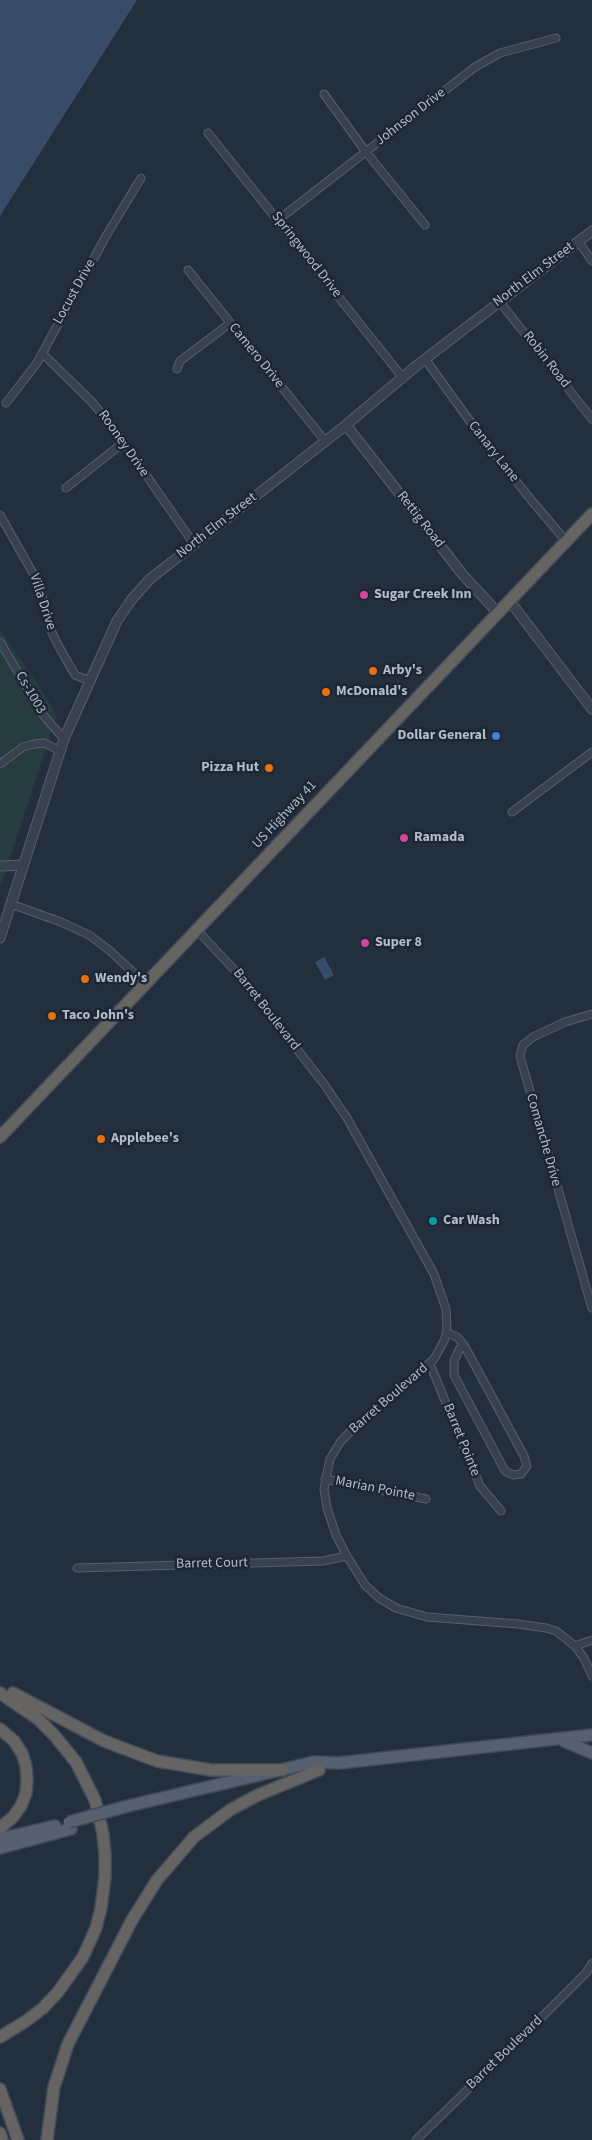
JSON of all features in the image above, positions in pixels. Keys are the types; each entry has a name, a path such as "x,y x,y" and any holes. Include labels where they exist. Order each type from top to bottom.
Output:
{"highway":[{"name":"US Highway 41","path":"0,1137 592,514"},
{"path":"0,1687 104,1741 157,1761 211,1770 283,1770"},
{"path":"0,1693 38,1719 76,1762 95,1800 106,1855 101,1908 92,1938 82,1958 71,1976 53,1998 26,2021 4,2035"},
{"path":"0,1729 14,1741 22,1753 26,1766 27,1780 26,1794 20,1806 12,1818 0,1828"},
{"path":"47,2140 54,2087 68,2044 132,1920 157,1880 194,1838 230,1810 258,1795 319,1770"},
{"path":"0,2089 18,2140"},
{"path":"0,2133 2,2140"}],"main road":[{"path":"0,1848 210,1785 314,1762 339,1762 592,1735"},
{"path":"558,1739 572,1743 592,1753"},
{"path":"128,1810 319,1770 339,1762"},
{"path":"0,1839 70,1826"}],"street":[{"name":"Johnson Drive","path":"278,220 483,61 500,53 556,38"},
{"path":"324,94 366,152 425,225"},
{"name":"Springwood Drive","path":"208,133 403,378"},
{"name":"Locust Drive","path":"6,403 42,354 106,236 141,178"},
{"name":"North Elm Street","path":"0,938 64,739 117,621 132,599 150,579 346,425 425,359 592,231"},
{"path":"578,241 592,261"},
{"name":"Camero Drive","path":"188,270 325,441"},
{"name":"Robin Road","path":"499,301 592,419"},
{"path":"177,369 180,362 230,324"},
{"name":"Rooney Drive","path":"42,354 98,409 124,442 194,544"},
{"name":"Canary Lane","path":"425,359 485,442 566,541"},
{"name":"Rettig Road","path":"346,425 463,575 498,613"},
{"path":"66,488 124,442"},
{"name":"Villa Drive","path":"0,515 39,584 50,628 57,644 75,674 90,681"},
{"path":"510,600 592,709"},
{"name":"Cs-1003","path":"0,642 44,716 64,739"},
{"path":"0,764 23,747 34,744 44,743 61,751"},
{"path":"512,812 592,752"},
{"path":"0,866 22,865"},
{"path":"11,904 62,922 89,935 109,950 146,984"},
{"name":"Barret Boulevard","path":"197,930 240,976 324,1084 347,1118 434,1274 446,1309 446,1332 440,1351 430,1364 341,1441 330,1460 325,1479 325,1499 329,1518 347,1556 359,1578 372,1592 387,1603 405,1612 449,1619 537,1626 556,1632 575,1646 584,1658 592,1676"},
{"name":"Comanche Drive","path":"592,1014 565,1022 533,1037 523,1045 520,1056 592,1308"},
{"path":"446,1332 456,1337 464,1345 524,1456 527,1466 521,1474 513,1476 505,1471 454,1375 454,1361 460,1348 464,1345"},
{"name":"Barret Pointe","path":"430,1364 480,1486 502,1512"},
{"name":"Marian Pointe","path":"325,1479 426,1499"},
{"name":"Barret Court","path":"77,1568 323,1561 347,1556"},
{"path":"575,1646 592,1640"},
{"name":"Barret Boulevard","path":"416,2140 586,1973 592,1963"}],"green space":[{"path":"0,630 57,715 0,888"}],"water":[{"path":"0,0 137,0 0,216"},
{"path":"324,957 334,975 325,980 315,962"}],"place":[{"name":"Sugar Creek Inn","path":"364,595"},
{"name":"Arby's","path":"373,671"},
{"name":"McDonald's","path":"326,692"},
{"name":"Dollar General","path":"496,736"},
{"name":"Pizza Hut","path":"269,768"},
{"name":"Ramada","path":"404,838"},
{"name":"Super 8","path":"365,943"},
{"name":"Wendy's","path":"85,979"},
{"name":"Taco John's","path":"52,1016"},
{"name":"Applebee's","path":"101,1139"},
{"name":"Car Wash","path":"433,1221"}]}
